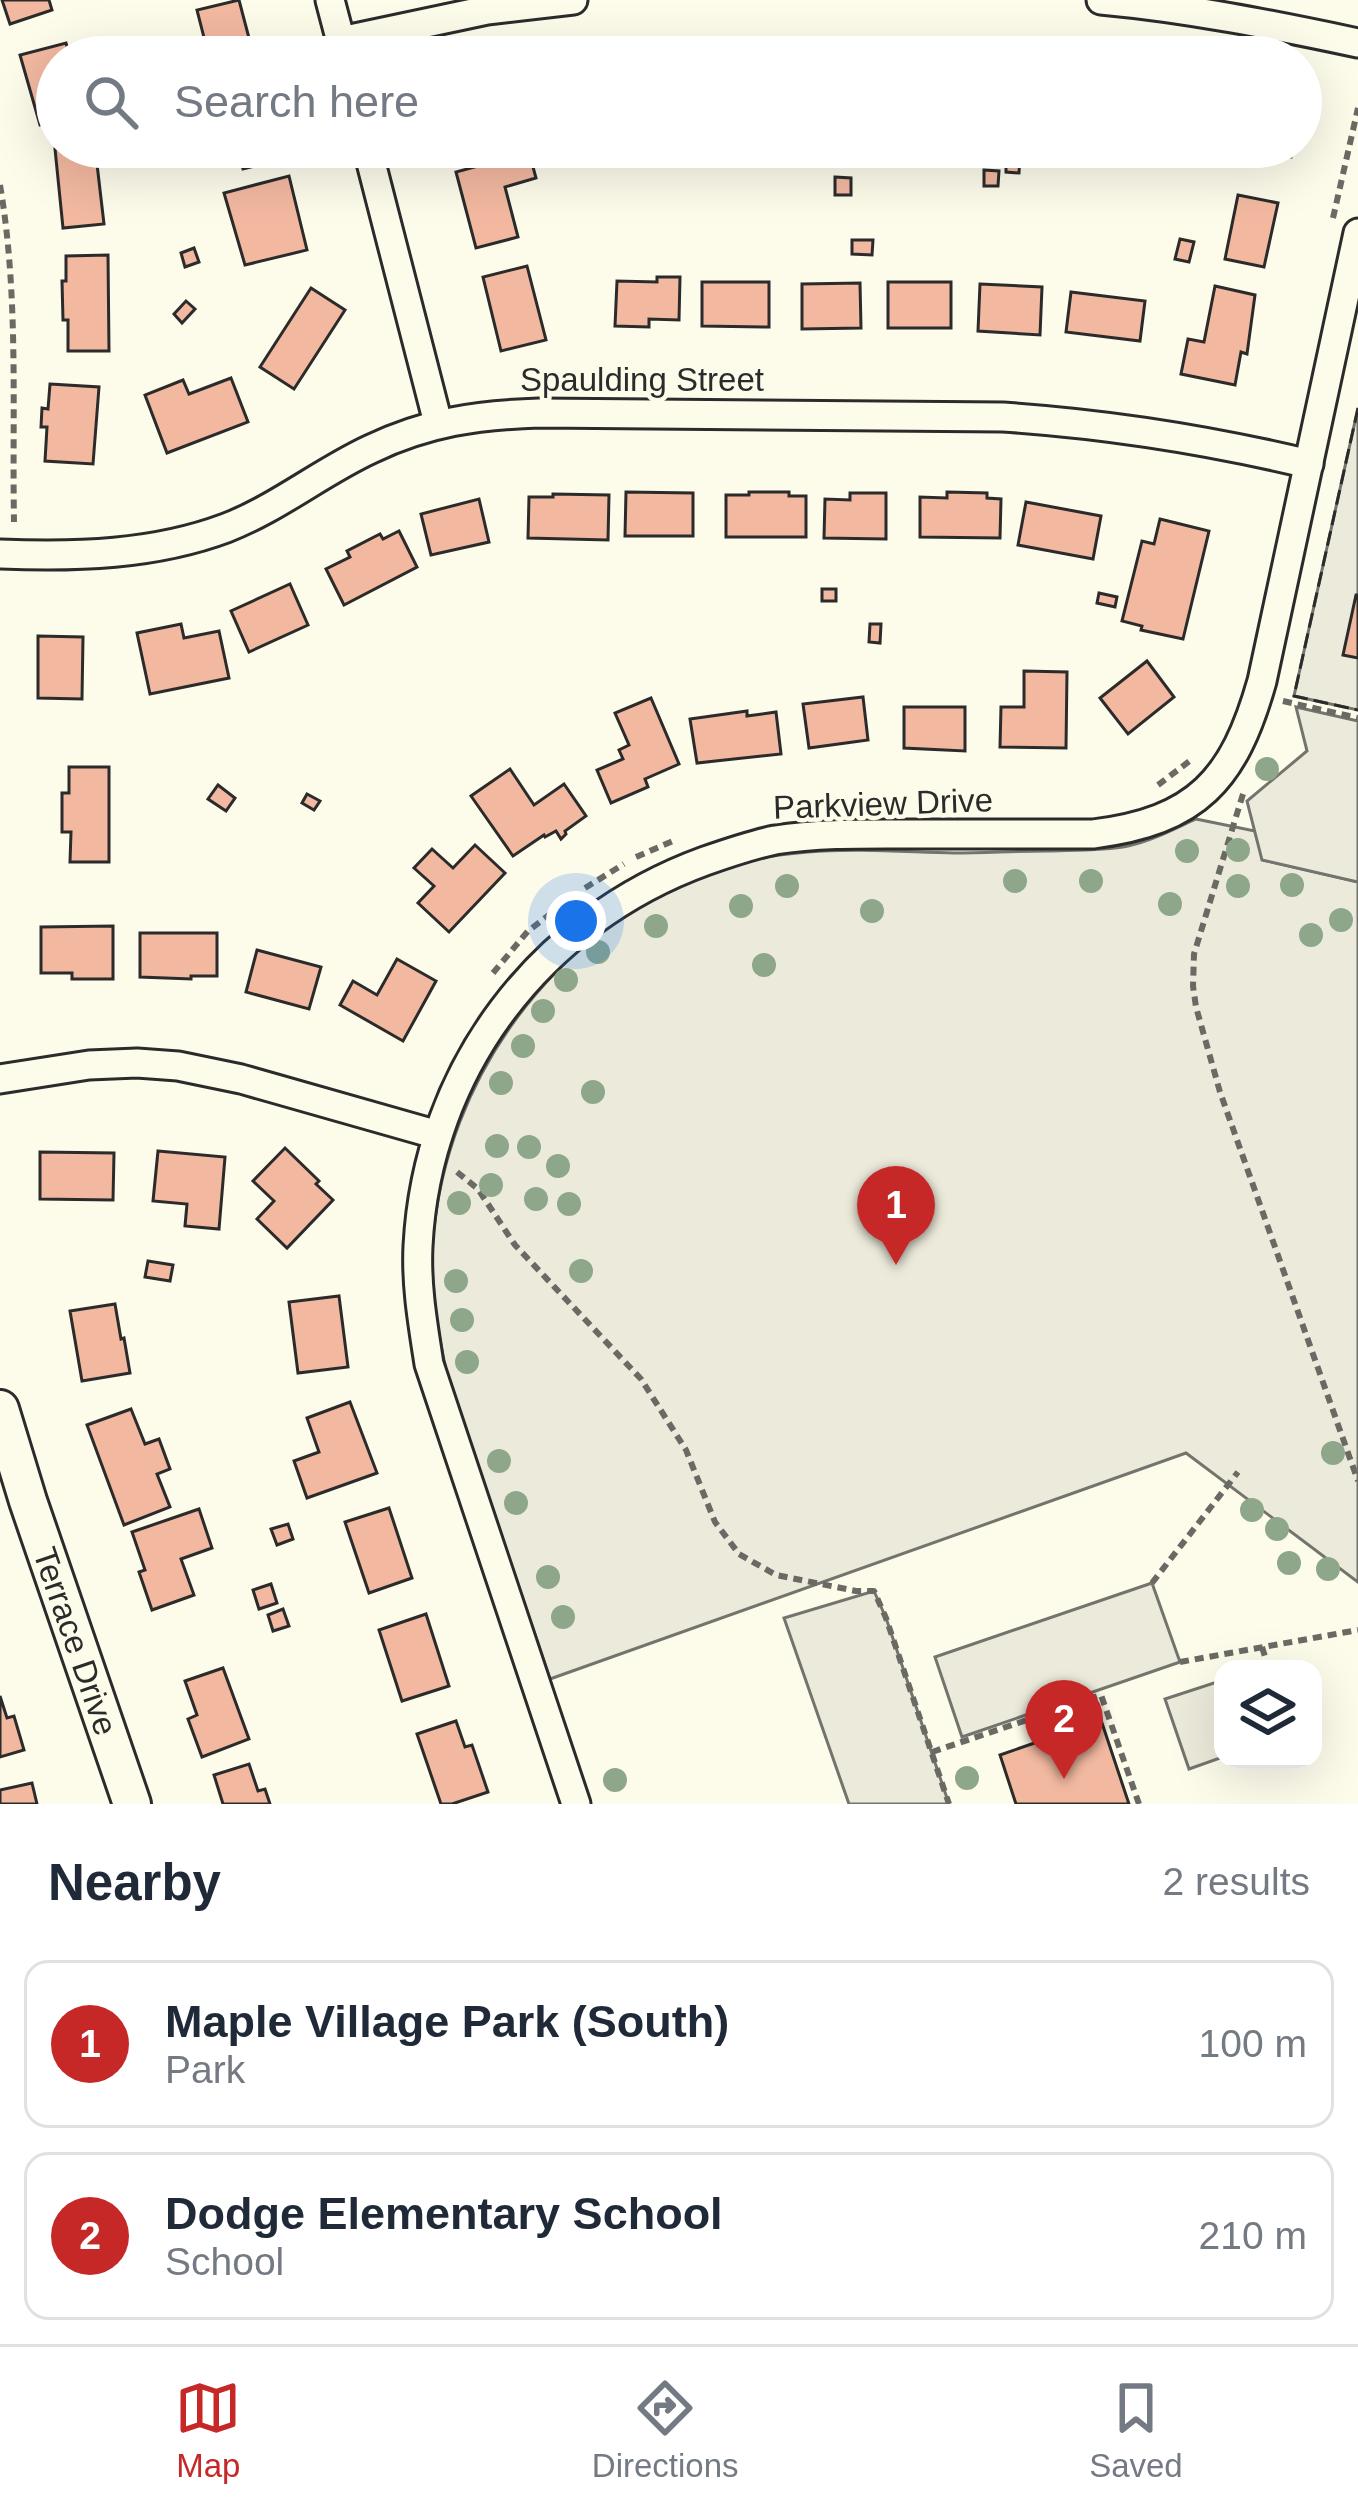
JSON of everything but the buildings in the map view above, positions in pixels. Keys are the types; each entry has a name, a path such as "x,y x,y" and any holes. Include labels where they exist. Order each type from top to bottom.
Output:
{"street":[{"path":"330,0 340,36"},
{"path":"391,36 487,10 573,0"},
{"path":"1101,0 1256,22 1358,43"},
{"path":"372,168 438,423"},
{"name":"Parkview Drive","path":"575,1804 429,1364 419,1303 424,1195 438,1135 477,1048 530,976 593,919 675,872 745,847 804,836 1093,834 1130,829 1179,811 1204,792 1228,765 1251,720 1358,233"},
{"name":"Spaulding Street","path":"0,554 119,552 192,540 264,512 370,449 438,423 484,415 1004,417 1077,422 1309,464"},
{"path":"0,1079 89,1065 178,1066 241,1078 438,1135"},
{"name":"Terrace Drive","path":"0,1409 14,1504 132,1804"}],"path":[{"path":"0,185 11,325 14,522"},
{"path":"1283,701 1358,718"},
{"path":"1237,810 1194,954 1196,1007 1239,1147 1358,1481"},
{"path":"453,1168 478,1189 515,1245 641,1379 686,1450 715,1522 740,1555 776,1575 874,1591 949,1804"},
{"path":"1152,1582 1238,1472"},
{"path":"1180,1662 1358,1630"},
{"path":"1262,1647 1266,1660"},
{"path":"932,1752 1101,1695 1139,1804"}],"shaded area":[{"path":"1358,408 1358,710 1294,696"},
{"path":"1296,707 1358,721 1358,882 1262,860 1247,801 1307,751"},
{"path":"1196,819 1255,831 1263,860 1358,882 1358,1582 1186,1453 550,1679 447,1374 432,1272 442,1179 460,1122 485,1068 516,1019 554,974 598,934 647,901 727,865 826,851 1108,849 1146,841"},
{"path":"1152,1583 1180,1662 962,1737 935,1657"},
{"path":"874,1591 949,1804 849,1804 784,1618"},
{"path":"1214,1683 1214,1760 1189,1769 1165,1699"}],"fence":[{"path":"1358,408 1294,696 1358,710"}],"place":[{"name":"Maple Village Park (South)","path":"896,1265"},
{"name":"Dodge Elementary School","path":"1064,1779"}]}
